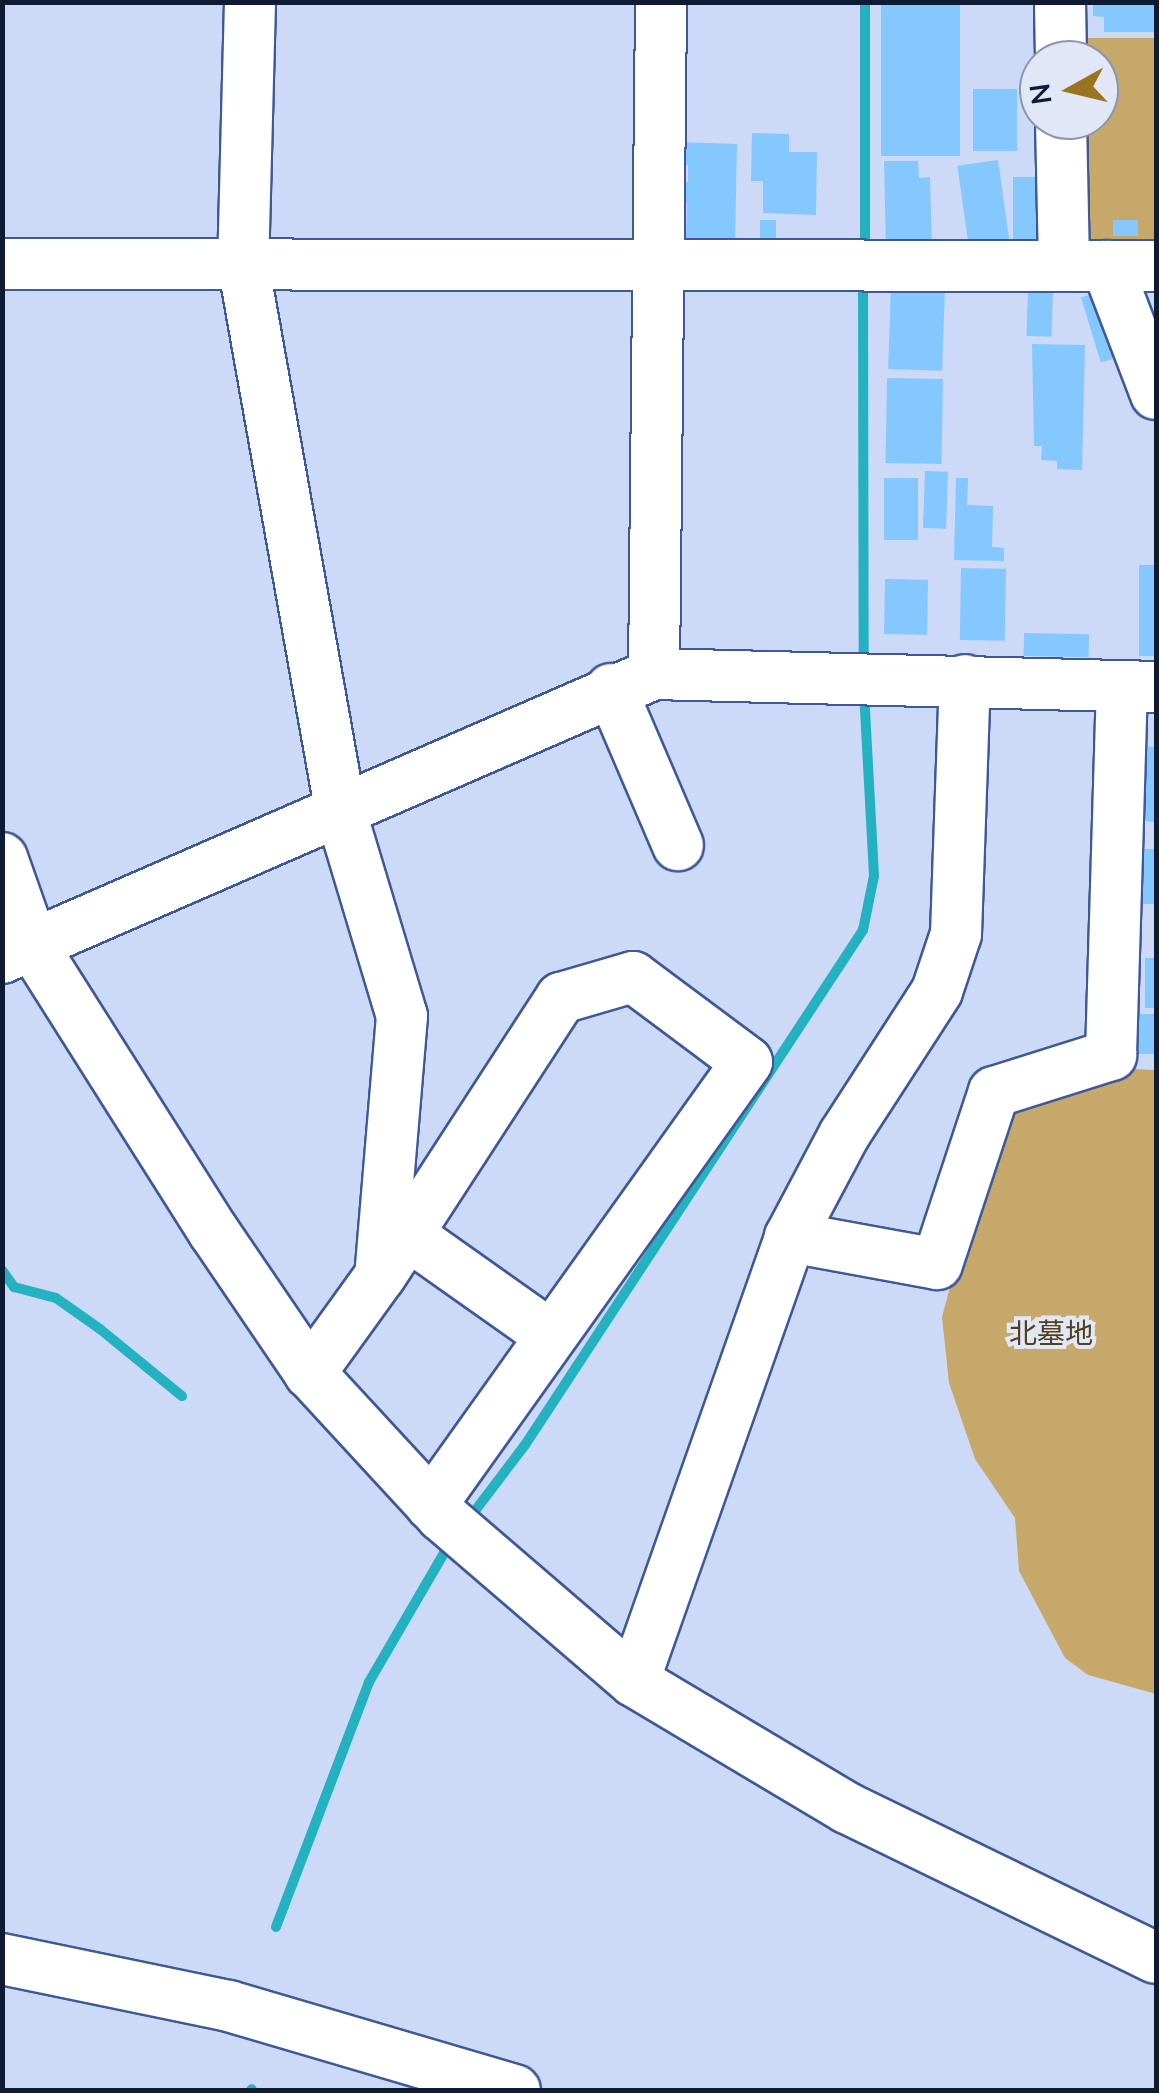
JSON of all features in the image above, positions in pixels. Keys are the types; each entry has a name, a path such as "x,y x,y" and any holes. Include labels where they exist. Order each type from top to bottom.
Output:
{"street":[{"path":"250,2 244,263 341,813 402,1016 380,1276"},
{"path":"661,2 655,264 632,682 678,845"},
{"path":"1060,2 1060,40"},
{"path":"1065,140 1085,265 1156,394"},
{"path":"2,264 1156,266"},
{"path":"18,952 632,682 862,678 1139,688 1111,1055 994,1092 937,1264 790,1238"},
{"path":"634,1681 790,1238 844,1135 937,991 956,934 965,680"},
{"path":"2,858 18,952 310,1373 436,1510 634,1681 846,1808 1156,1958"},
{"path":"310,1373 380,1276 560,998 632,977 747,1062 551,1336 436,1510"},
{"path":"407,1234 551,1336"},
{"path":"2,1959 229,2006 516,2090"}],"green space":[{"path":"1156,38 1156,254 1085,255 1076,140 1119,140 1119,40 1071,40"},
{"name":"北墓地","path":"1107,1068 1156,1070 1156,1694 1088,1675 1065,1658 1019,1571 1015,1518 975,1459 949,1383 942,1317 988,1148 1009,1102"}],"building":[{"path":"881,2 960,2 960,156 881,156"},
{"path":"1093,2 1156,2 1156,32 1104,32 1104,17 1093,16"},
{"path":"973,89 1017,89 1017,151 973,151"},
{"path":"752,133 789,134 789,152 817,152 816,215 763,213 763,181 751,181"},
{"path":"677,142 737,144 735,241 686,240 687,203 676,203 676,182 688,182 688,165 676,164"},
{"path":"998,160 1010,243 969,249 957,166"},
{"path":"884,161 918,161 919,178 930,177 932,249 886,251"},
{"path":"1013,177 1042,177 1042,240 1013,240"},
{"path":"760,220 776,220 776,250 760,250"},
{"path":"1113,220 1138,220 1138,236 1113,236"},
{"path":"891,286 945,288 942,371 888,369"},
{"path":"1028,291 1053,292 1051,337 1026,336"},
{"path":"1102,291 1122,356 1101,362 1081,297"},
{"path":"1032,344 1085,345 1082,470 1057,469 1057,461 1041,460 1042,446 1034,446"},
{"path":"887,378 943,379 942,464 886,463"},
{"path":"925,471 948,472 946,529 923,528"},
{"path":"884,478 918,478 918,540 884,540"},
{"path":"956,478 968,478 967,505 993,506 992,547 1004,548 1004,561 954,560"},
{"path":"1139,565 1156,565 1156,656 1139,656"},
{"path":"961,568 1006,569 1005,641 960,640"},
{"path":"885,579 928,580 927,635 884,634"},
{"path":"1024,633 1089,634 1089,657 1024,656"},
{"path":"1135,746 1156,747 1156,822 1131,820"},
{"path":"1130,849 1156,849 1156,904 1130,904"},
{"path":"1145,958 1156,958 1156,1008 1145,1008"},
{"path":"1124,1014 1156,1014 1156,1054 1124,1054"}],"waterway":[{"path":"865,2 865,251"},
{"path":"863,278 864,666"},
{"path":"468,1520 525,1445 863,930 874,876 864,693"},
{"path":"2,1270 14,1287 56,1298 182,1396"},
{"path":"276,1927 369,1682 451,1541"}]}
